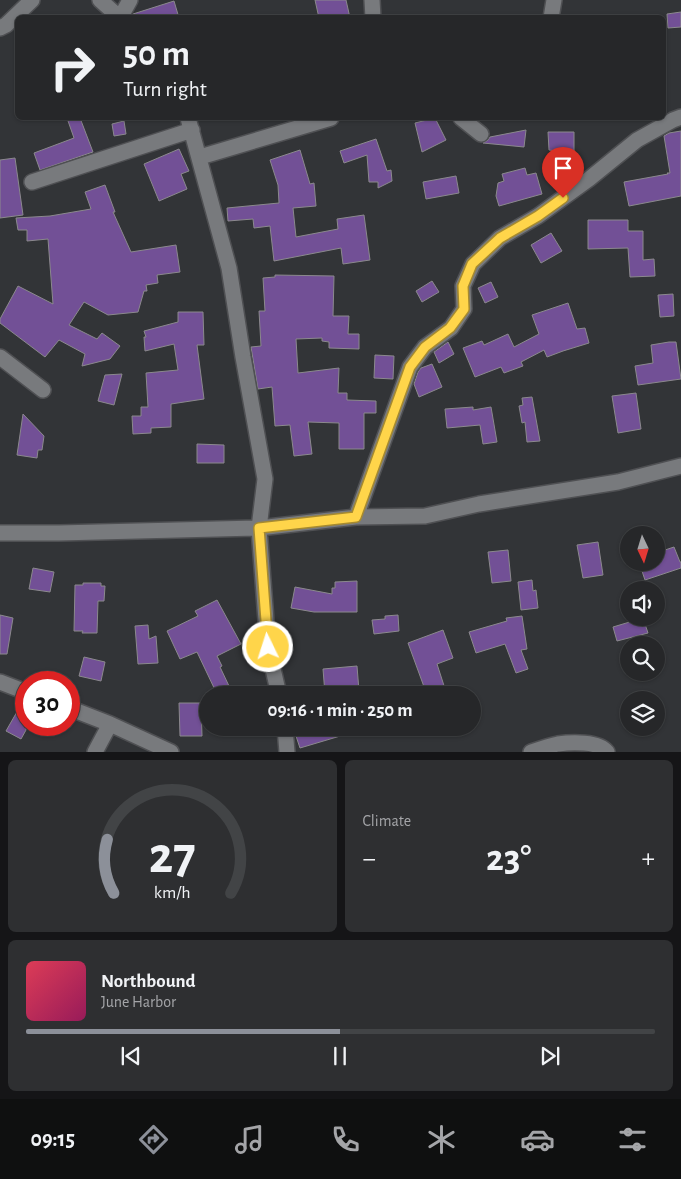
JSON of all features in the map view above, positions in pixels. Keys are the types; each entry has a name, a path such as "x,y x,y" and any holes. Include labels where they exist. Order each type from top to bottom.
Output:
{"street":[{"path":"16,15 32,0"},
{"path":"100,0 117,15"},
{"path":"122,15 130,0"},
{"path":"372,0 373,15"},
{"path":"552,15 554,0"},
{"path":"0,28 15,16"},
{"path":"356,517 410,367 425,347 450,328 464,309 463,286 472,264 500,238 538,216 589,179 637,140 681,117"},
{"path":"200,158 324,120"},
{"path":"464,120 481,134"},
{"path":"32,182 190,124 229,268 265,479 259,528 268,647 277,686"},
{"path":"0,358 43,390"},
{"path":"0,533 259,528 356,517 425,516 479,504 618,482 681,466"},
{"path":"0,682 15,688"},
{"path":"80,712 171,752"},
{"path":"95,752 110,724"},
{"path":"285,736 287,752"},
{"path":"531,752 558,744 581,743 604,747 607,752"}],"building":[{"path":"315,0 346,0 349,15 318,15"},
{"path":"174,1 178,15 133,15"},
{"path":"681,12 681,27 668,28 667,14"},
{"path":"68,120 81,120 93,152 40,170 34,153 74,138"},
{"path":"436,120 446,140 422,152 415,123"},
{"path":"124,121 126,134 114,136 112,124"},
{"path":"526,130 524,147 483,143 490,137"},
{"path":"681,131 681,196 629,206 624,182 670,173 664,136"},
{"path":"548,132 574,132 574,153 549,150"},
{"path":"376,139 387,171 391,170 392,181 378,188 378,182 369,182 367,155 344,163 340,151"},
{"path":"179,149 189,171 181,174 187,189 159,201 144,164"},
{"path":"300,150 310,184 314,183 316,206 293,208 296,237 338,229 337,219 364,215 370,260 343,264 341,248 274,261 270,226 254,228 253,219 228,221 227,208 279,203 278,185 270,160"},
{"path":"15,158 23,215 0,218 0,160"},
{"path":"525,168 527,175 536,173 542,194 499,206 496,196 498,183 504,181 502,174"},
{"path":"456,176 459,193 426,199 423,182"},
{"path":"105,185 115,212 113,212 131,252 176,245 180,272 157,275 158,283 146,285 147,291 144,291 138,312 108,315 84,302 69,325 97,339 102,333 120,346 110,359 82,366 85,354 59,340 45,357 0,323 0,319 18,286 53,304 48,239 27,241 27,230 18,230 16,218 50,216 91,209 85,192"},
{"path":"588,220 628,220 628,231 643,231 643,260 654,259 655,276 630,277 628,248 588,249"},
{"path":"551,233 562,251 541,263 531,245"},
{"path":"275,275 334,276 333,316 349,316 348,334 359,334 359,349 329,348 329,342 322,341 322,338 296,339 298,373 339,368 338,393 347,393 347,400 376,401 376,413 364,413 364,449 339,449 339,423 308,422 312,454 294,456 290,425 275,426 272,387 258,389 251,347 261,346 259,311 265,311 263,278 275,277"},
{"path":"432,281 439,292 422,302 416,291"},
{"path":"491,282 498,297 485,303 478,288"},
{"path":"673,294 674,316 660,317 658,295"},
{"path":"568,303 577,329 585,328 589,343 547,357 544,350 521,362 523,366 504,373 501,367 475,377 463,348 482,341 484,345 508,334 514,347 539,334 532,315"},
{"path":"178,312 203,312 204,345 197,345 204,399 171,404 171,427 151,428 151,433 133,434 132,416 141,416 141,407 148,407 146,373 178,370 174,344 145,351 144,337 146,337 144,331 178,322"},
{"path":"448,342 454,354 439,363 434,352"},
{"path":"676,342 681,379 638,385 635,366 653,363 651,345"},
{"path":"375,355 394,356 393,379 374,378"},
{"path":"432,364 442,387 419,397 414,384 418,372 421,368"},
{"path":"122,374 114,405 98,401 105,375"},
{"path":"636,393 641,429 618,433 612,396"},
{"path":"532,397 540,441 527,442 525,422 522,423 519,406 523,405 522,398"},
{"path":"473,407 473,410 491,407 497,442 483,444 480,425 447,428 445,409"},
{"path":"23,414 44,436 42,450 38,450 37,458 17,455"},
{"path":"197,444 224,445 224,463 197,463"},
{"path":"598,542 603,575 583,578 577,545"},
{"path":"674,547 681,562 681,568 645,580 642,571 665,571 665,550"},
{"path":"508,550 511,581 492,583 488,552"},
{"path":"33,568 54,572 50,592 29,589"},
{"path":"532,580 533,591 536,590 538,608 521,610 518,582"},
{"path":"357,581 357,612 314,612 291,608 295,587 332,594 335,582"},
{"path":"83,583 101,583 101,586 105,586 104,601 98,601 97,633 74,631 75,585 83,585"},
{"path":"217,600 241,644 217,656 229,686 213,686 197,652 180,659 167,631 198,616 195,611"},
{"path":"0,615 13,618 7,654 0,654"},
{"path":"398,615 399,631 374,634 372,620"},
{"path":"522,616 527,649 521,650 528,669 516,673 505,644 476,653 469,632 507,621 506,618"},
{"path":"148,625 149,639 156,636 158,663 138,664 135,626"},
{"path":"620,625 646,626 648,633 636,636 620,636 620,640 617,641 613,627"},
{"path":"443,630 453,658 437,664 444,686 424,686 408,643"},
{"path":"276,631 288,631 287,653 279,652"},
{"path":"84,657 105,662 101,681 80,676"},
{"path":"357,666 359,686 324,686 323,669"},
{"path":"179,703 199,703 199,736 180,736"},
{"path":"15,715 15,736 6,731"},
{"path":"296,736 340,736 300,748"}],"route":[{"path":"268,647 259,528 356,517 410,367 425,347 450,328 464,309 463,286 472,264 500,238 538,216 563,198"}]}
